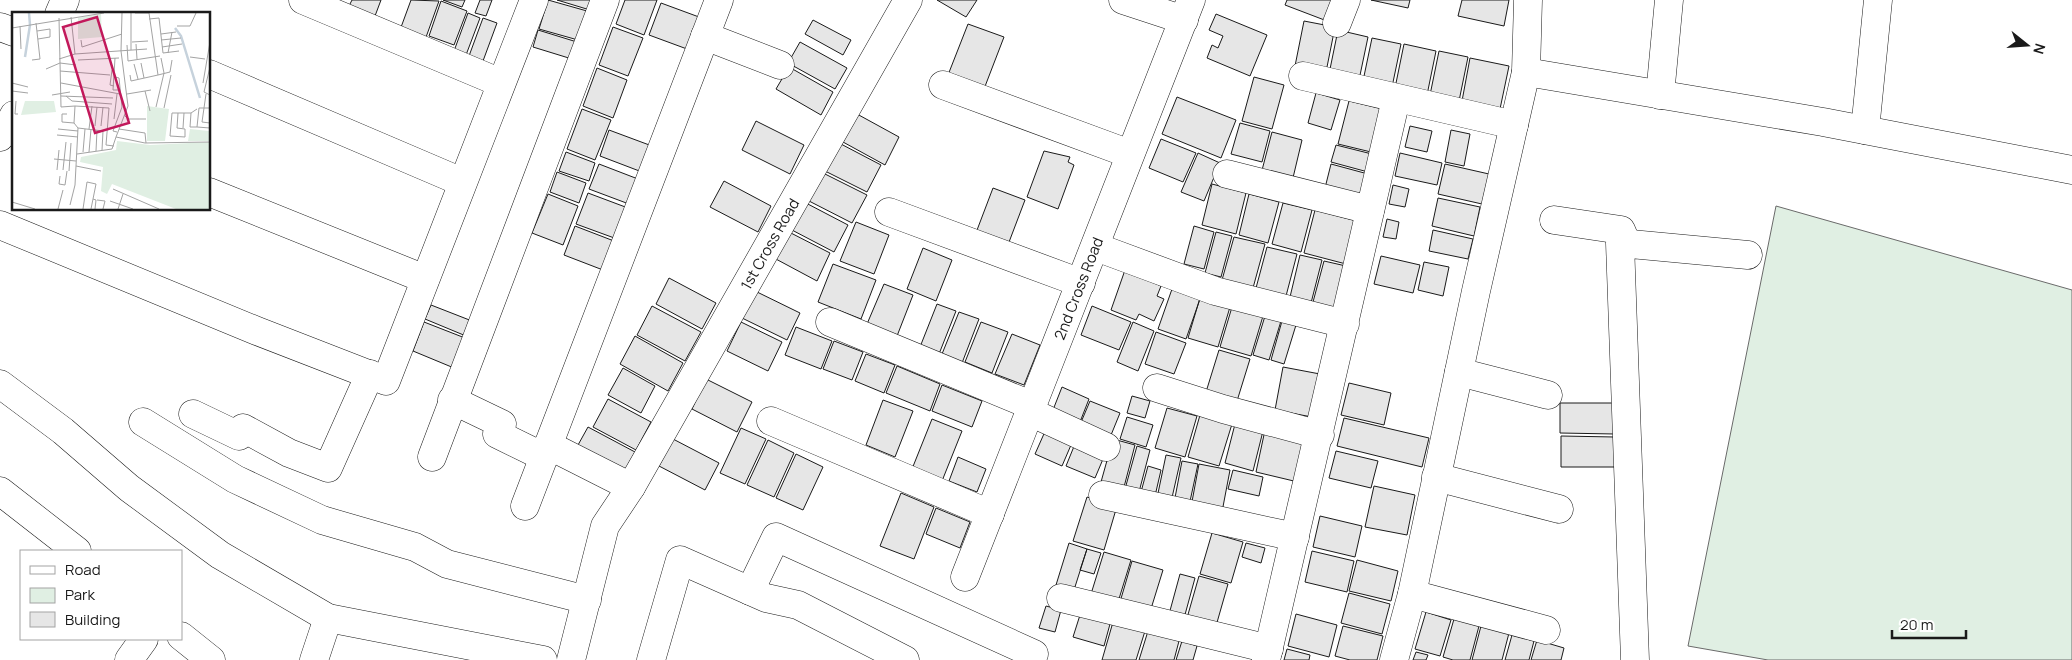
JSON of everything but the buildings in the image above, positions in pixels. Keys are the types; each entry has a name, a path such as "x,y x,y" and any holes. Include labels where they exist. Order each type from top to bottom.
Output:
{"street":[{"path":"60,12 65,0"},
{"path":"303,0 501,83"},
{"path":"0,225 257,331 386,381 534,0"},
{"path":"432,457 604,0"},
{"path":"525,506 719,0"},
{"name":"1st Cross Road","path":"571,660 605,526 630,487 908,0"},
{"path":"1123,0 1188,10"},
{"path":"1394,660 1412,594 1436,477 1526,72 1528,0"},
{"path":"1660,95 1669,0"},
{"path":"1865,130 1878,0"},
{"name":"2nd Cross Road","path":"965,577 1188,10"},
{"path":"0,27 12,31"},
{"path":"705,36 780,65"},
{"path":"1526,72 1865,130 2072,170"},
{"path":"210,74 462,182"},
{"path":"1303,76 1396,100 1514,125"},
{"path":"943,85 1130,154"},
{"path":"1061,598 1268,655 1396,100"},
{"path":"0,137 12,119"},
{"path":"1227,174 1370,210"},
{"path":"210,192 425,279"},
{"path":"889,212 1081,283"},
{"path":"1554,220 1621,230 1624,237"},
{"path":"1635,660 1620,243 1748,255"},
{"path":"1096,247 1214,291 1345,324"},
{"path":"830,322 1032,409 1106,447"},
{"path":"1459,372 1548,395"},
{"path":"193,414 239,436 243,428 290,453 328,468 370,374"},
{"path":"0,384 63,431 129,488 220,555 328,618 543,660"},
{"path":"1157,388 1223,409 1320,434"},
{"path":"452,400 502,424 498,434 546,451 630,487"},
{"path":"771,421 990,514"},
{"path":"143,422 235,479 322,520 415,547 447,564 586,600"},
{"path":"1436,477 1560,509"},
{"path":"0,491 76,550"},
{"path":"1103,496 1295,538"},
{"path":"750,591 776,537 1034,654"},
{"path":"651,660 680,560 766,598 798,605 896,658"},
{"path":"1412,594 1546,630"},
{"path":"314,660 328,618"},
{"path":"182,637 211,660"},
{"path":"130,660 143,640"}],"green space":[{"path":"1776,206 2072,290 2072,660 1768,660 1688,646"}]}
